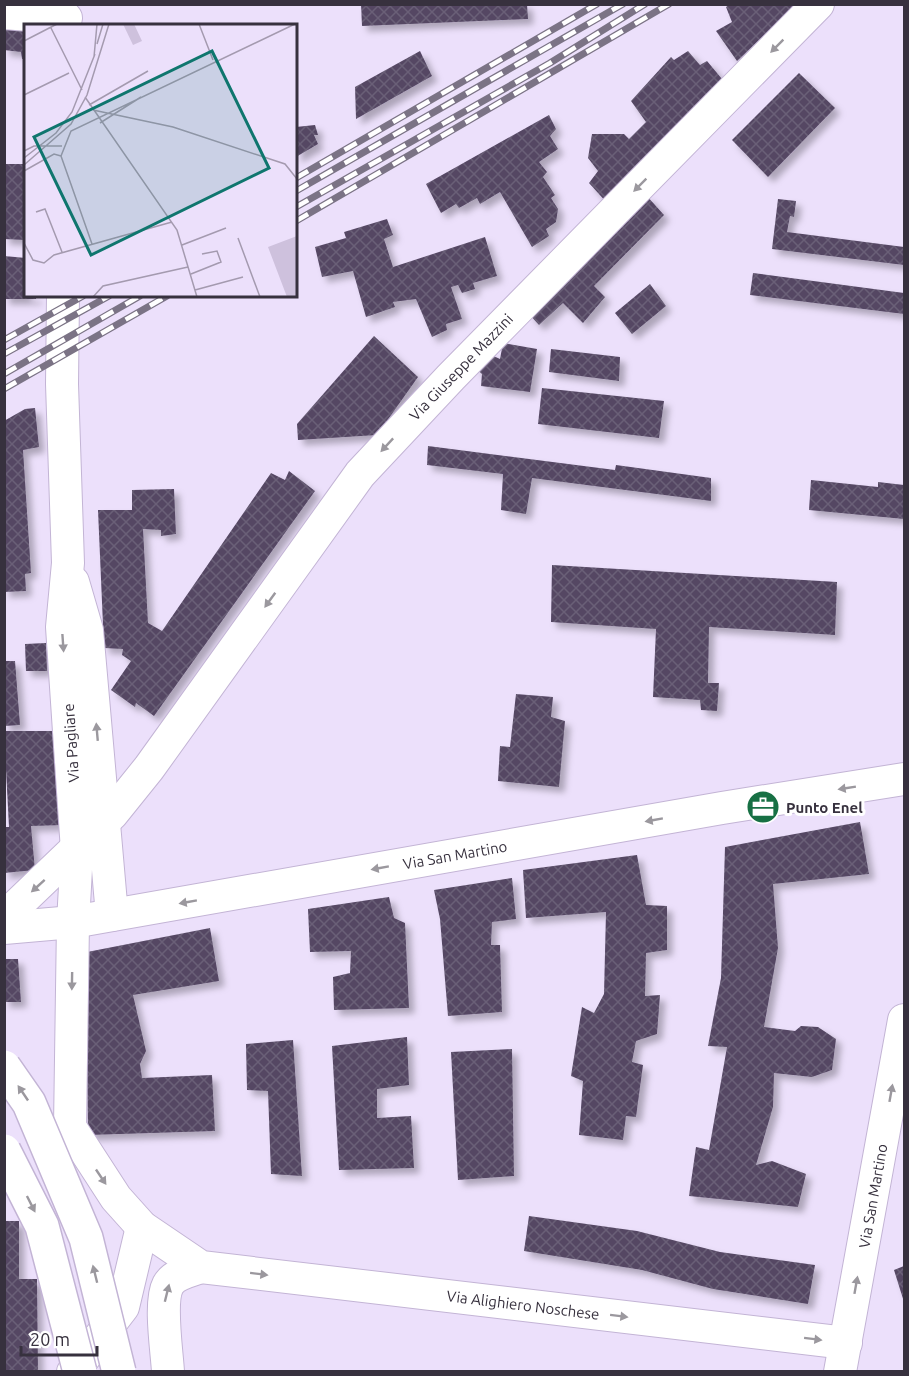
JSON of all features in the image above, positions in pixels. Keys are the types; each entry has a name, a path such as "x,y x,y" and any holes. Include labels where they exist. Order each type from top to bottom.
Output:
{"main road":[{"path":"4,1067 29,1103 86,1238 118,1371"},
{"path":"4,1151 42,1226 80,1371"}],"street":[{"name":"Via Giuseppe Mazzini","path":"8,928 15,907 105,823 149,768 360,474 451,377 818,4"},
{"path":"4,13 66,16"},
{"name":"Via Pagliare","path":"63,297 62,384 68,563 62,627 77,851 73,922 70,1127 116,1198 142,1227 201,1267"},
{"name":"Via Pagliare","path":"68,563 87,630 112,915"},
{"path":"100,767 129,771 149,768"},
{"name":"Via San Martino","path":"8,928 73,922 722,808 904,779"},
{"name":"Via San Martino","path":"843,1357 904,1020"},
{"path":"73,1371 123,1307 142,1227"},
{"path":"168,1371 165,1300 168,1285 178,1275 201,1267"},
{"name":"Via Alighiero Noschese","path":"201,1267 843,1357"}],"building":[{"path":"361,4 527,4 528,19 362,26"},
{"path":"730,4 797,4 737,61 716,31 732,22 726,7"},
{"path":"4,25 24,26 24,59 22,59 21,52 4,50"},
{"path":"420,51 432,76 356,119 355,87"},
{"path":"688,51 700,65 707,61 722,79 608,204 589,183 598,171 588,158 592,134 624,134 629,139 646,122 631,101 671,57 674,60"},
{"path":"799,73 835,108 768,177 732,140"},
{"path":"549,115 556,129 550,136 558,149 539,162 547,172 543,177 555,195 551,198 558,209 556,222 546,229 549,236 532,247 500,192 480,204 477,198 459,208 456,204 441,213 426,184"},
{"path":"315,125 318,135 314,135 318,144 297,156 297,127"},
{"path":"4,164 24,164 24,240 4,239"},
{"path":"646,195 664,215 594,286 605,297 583,323 563,303 539,325 528,313"},
{"path":"778,199 796,201 794,217 790,216 787,232 904,247 904,265 772,249"},
{"path":"387,219 393,235 384,239 393,267 485,237 497,276 473,283 475,289 462,293 458,285 451,287 462,319 446,324 447,330 432,337 416,299 393,302 395,307 366,317 353,271 322,277 315,247 346,238 344,232"},
{"path":"4,256 24,258 24,297 36,297 36,299 4,299"},
{"path":"753,273 904,293 904,314 750,295"},
{"path":"650,284 666,306 632,334 615,313"},
{"path":"374,336 418,377 377,435 298,440 297,424"},
{"path":"503,343 537,349 530,392 481,386 482,374 475,368 489,354 500,359"},
{"path":"551,349 620,357 619,381 549,372"},
{"path":"542,388 664,401 659,438 538,424"},
{"path":"35,408 39,447 23,450 31,573 25,574 26,591 4,592 4,421 25,409"},
{"path":"428,446 615,470 616,465 711,478 711,501 532,478 526,514 501,510 503,474 427,465"},
{"path":"289,471 315,491 154,716 136,703 135,707 111,690 131,661 122,655 123,649 104,648 98,510 132,510 132,490 174,489 176,534 161,536 161,530 143,529 148,623 162,631 271,473 285,480"},
{"path":"811,480 878,487 878,482 904,485 904,519 809,510"},
{"path":"552,565 837,582 835,635 709,627 708,683 719,683 717,711 701,710 700,700 653,697 656,629 551,622"},
{"path":"46,643 47,671 26,671 25,644"},
{"path":"4,661 15,661 20,725 4,726"},
{"path":"516,694 553,697 551,717 565,721 559,787 498,781 500,746 510,747"},
{"path":"4,731 57,731 64,825 31,826 35,870 4,873 4,827 9,827"},
{"path":"860,822 869,874 773,884 778,948 764,1027 795,1031 801,1026 818,1027 836,1039 832,1070 812,1077 774,1073 773,1107 756,1165 772,1161 806,1174 798,1207 689,1196 696,1147 709,1150 727,1047 708,1046 721,978 725,847"},
{"path":"637,855 646,905 667,906 667,950 646,953 645,996 660,995 657,1034 636,1041 632,1062 643,1065 636,1117 626,1116 623,1140 579,1135 583,1081 571,1076 582,1007 594,1013 604,994 606,912 526,918 523,870"},
{"path":"512,878 516,919 492,922 491,945 500,945 502,1012 448,1016 440,919 434,890"},
{"path":"389,897 394,918 405,923 409,1008 334,1010 333,977 350,973 351,951 310,952 308,909"},
{"path":"210,928 219,981 133,995 146,1051 140,1064 142,1078 212,1075 215,1131 88,1135 86,996 82,953"},
{"path":"4,959 18,959 21,1002 4,1002"},
{"path":"407,1037 409,1085 377,1089 377,1118 411,1116 414,1168 339,1170 332,1046"},
{"path":"293,1040 302,1176 271,1174 268,1091 247,1090 246,1044"},
{"path":"512,1049 514,1176 458,1180 451,1052"},
{"path":"529,1216 637,1231 720,1252 815,1265 808,1304 713,1289 642,1270 524,1251"},
{"path":"5,1221 19,1221 19,1279 37,1279 38,1372 5,1372"},
{"path":"904,1266 904,1302 894,1270"}],"railway":[{"path":"297,177 597,4"},
{"path":"297,190 623,4"},
{"path":"297,206 550,63 645,4"},
{"path":"297,220 669,4"},
{"path":"4,340 81,297"},
{"path":"4,354 107,297"},
{"path":"4,374 138,297"},
{"path":"4,389 165,297"}],"place":[{"name":"Punto Enel","path":"763,807"}]}
